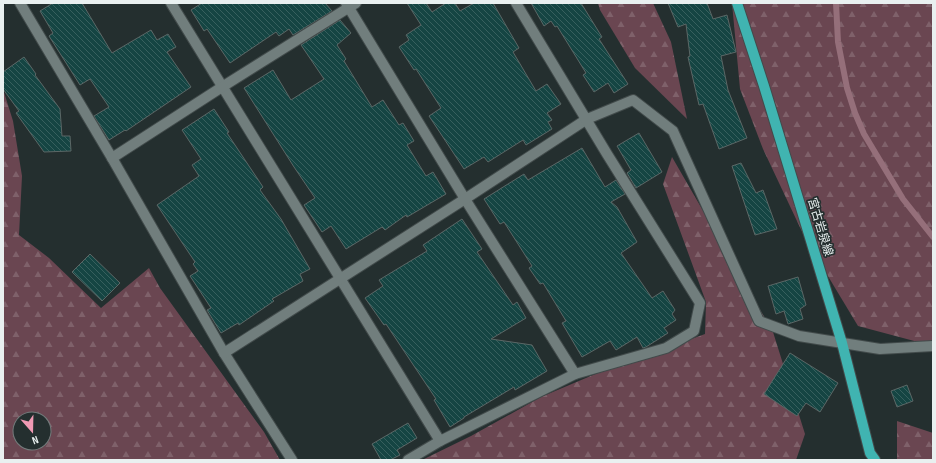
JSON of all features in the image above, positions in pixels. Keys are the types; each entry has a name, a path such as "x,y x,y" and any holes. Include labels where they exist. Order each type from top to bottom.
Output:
{"main road":[{"name":"宮古岩泉線","path":"737,3 764,86 842,343 870,454 875,460"}],"street":[{"path":"20,3 112,158 224,353 292,460"},
{"path":"171,3 440,441"},
{"path":"408,460 440,441 575,374 666,348 694,331 700,303 607,154 516,3"},
{"path":"112,158 350,4 465,199 575,374"},
{"path":"224,353 587,119 633,100 673,132 759,320 798,336 880,349 933,346"}],"green space":[{"path":"598,3 653,3 671,42 687,119 635,68 600,10"},
{"path":"732,3 933,3 933,346 858,326 805,238 763,149 740,89"},
{"path":"3,89 13,121 22,176 19,235 49,258 101,308 149,268 160,288 264,432 280,460 3,460"},
{"path":"672,157 773,332 805,434 796,460 422,460 471,436 541,397 593,375 705,334 706,302 663,184"},
{"path":"897,421 933,433 933,460 897,460"}],"building":[{"path":"53,3 82,3 112,53 151,30 157,40 168,34 176,47 167,52 191,87 126,131 125,130 109,140 94,116 109,107 90,79 80,85 49,36 53,33 40,11"},
{"path":"202,3 325,3 332,11 293,35 289,29 279,36 276,32 230,63 207,29 204,31 191,10"},
{"path":"407,3 426,3 432,12 446,3 455,3 460,11 474,3 493,3 519,48 513,52 536,91 547,84 561,104 547,113 552,120 548,122 552,129 526,145 523,140 488,162 484,157 464,169 429,116 441,108 416,69 414,70 399,47 409,40 406,35 421,25"},
{"path":"531,3 581,3 602,37 599,39 628,84 614,93 608,83 594,92 583,75 586,73 557,26 555,27 551,21 544,26"},
{"path":"668,3 707,3 713,19 727,15 736,52 721,56 728,90 747,138 719,149 703,104 699,105 688,57 690,56 686,24 678,27"},
{"path":"340,20 351,33 337,45 346,59 344,61 372,107 383,100 399,125 403,123 414,141 407,145 426,176 433,172 446,194 407,217 406,215 385,230 382,227 346,249 331,226 322,232 304,205 315,198 244,88 273,70 291,100 324,79 301,45"},
{"path":"24,57 36,74 35,75 60,109 62,136 70,136 71,151 44,152 16,113 19,111 3,89 3,72"},
{"path":"214,109 229,132 227,133 263,187 260,190 281,219 310,269 300,274 303,281 272,299 274,301 239,325 238,323 221,333 207,310 211,308 190,276 198,271 193,264 195,262 157,205 199,176 192,165 201,159 182,130"},
{"path":"639,133 662,172 636,188 627,173 631,170 617,146"},
{"path":"582,148 605,187 616,180 625,194 611,202 617,207 637,242 621,253 652,298 663,291 675,310 672,314 676,320 664,328 668,333 643,348 637,337 616,350 610,341 582,357 562,323 566,321 543,283 540,284 529,268 532,266 504,222 500,224 484,199 524,174 528,180"},
{"path":"741,163 756,193 763,190 777,229 755,235 732,166"},
{"path":"462,219 482,249 477,252 513,305 517,302 526,318 491,339 532,345 547,371 515,390 514,387 450,427 434,400 436,399 386,324 384,325 365,298 383,286 379,280 427,251 423,245"},
{"path":"90,254 120,283 102,301 72,272"},
{"path":"798,277 806,305 800,309 803,319 788,324 784,311 776,314 768,286"},
{"path":"790,353 838,383 820,412 806,403 797,416 764,394"},
{"path":"907,385 913,401 897,407 891,391"},
{"path":"408,423 417,438 397,450 400,455 390,460 381,460 372,444"}],"waterway":[{"path":"836,3 838,42 847,88 855,113 864,134 903,199 933,237"}]}
